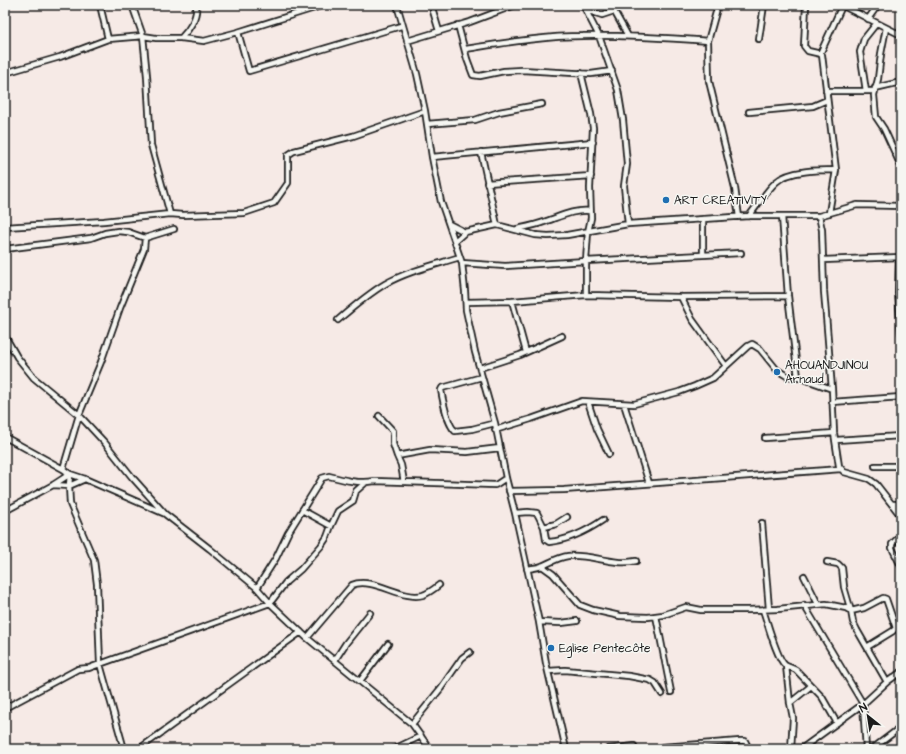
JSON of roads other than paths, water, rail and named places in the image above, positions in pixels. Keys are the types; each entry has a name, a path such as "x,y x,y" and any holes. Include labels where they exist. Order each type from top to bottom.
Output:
{"street":[{"path":"100,5 108,39"},
{"path":"132,5 144,36 151,145 170,214"},
{"path":"181,38 191,26 196,13 196,5"},
{"path":"5,73 108,39 144,36 204,41 324,5"},
{"path":"397,5 417,74 440,202 462,264 466,310 515,513 539,622 546,663 566,749"},
{"path":"407,41 458,25 511,5"},
{"path":"585,7 602,15 614,11 619,5"},
{"path":"716,5 708,40 709,81 735,188 739,217"},
{"path":"759,39 764,5"},
{"path":"806,5 804,46 808,51 820,54"},
{"path":"829,213 836,170 822,56 820,54 842,5 876,24 901,35"},
{"path":"868,19 878,5"},
{"path":"585,7 599,36 618,90 623,120 627,164 624,186 628,224"},
{"path":"433,11 439,31"},
{"path":"614,11 628,36"},
{"path":"866,91 860,52 864,39 876,24"},
{"path":"458,25 470,70 472,74 476,76 504,71 522,70 581,73 600,73 612,71"},
{"path":"238,32 249,70 401,26"},
{"path":"886,28 875,89 876,116 884,129 901,166"},
{"path":"465,48 550,38 599,36 708,40"},
{"path":"581,73 593,128 590,211 592,218 588,232 586,295"},
{"path":"826,91 866,91 901,82"},
{"path":"749,112 813,106 827,100"},
{"path":"427,124 475,120 499,112 542,104"},
{"path":"5,227 104,221 170,214 244,213 274,203 288,183 288,155 294,151 353,136 425,112"},
{"path":"432,157 593,142"},
{"path":"481,152 497,225"},
{"path":"749,216 772,186 783,178 792,174 836,170"},
{"path":"487,183 591,176"},
{"path":"455,241 465,232 497,225 535,235 548,236 588,232 628,224 749,216 819,216 857,205 901,206"},
{"path":"515,229 544,223 559,215 590,211"},
{"path":"782,216 788,296 798,377"},
{"path":"819,216 822,230 822,260 834,433 839,466 841,470"},
{"path":"703,219 703,255"},
{"path":"449,224 465,232"},
{"path":"5,249 91,238 118,231 128,232 145,238 174,229"},
{"path":"63,469 79,415 144,249 145,238"},
{"path":"462,264 505,266 741,253"},
{"path":"338,320 370,294 400,276 460,256"},
{"path":"822,260 900,257 898,292 901,333"},
{"path":"466,302 512,301 586,295 681,297 788,296"},
{"path":"681,297 692,319 726,366"},
{"path":"512,301 526,352"},
{"path":"5,336 18,357 34,378 79,415 105,443 132,477 165,514 257,588 270,603 301,632 412,724 430,749"},
{"path":"480,368 526,352 562,336"},
{"path":"496,430 582,401 624,404 646,401 695,386 713,378 752,344 760,349 777,370 787,376 798,377 832,389"},
{"path":"482,377 442,388 443,400 450,425 455,431 472,429 494,423"},
{"path":"832,402 901,397"},
{"path":"588,402 597,429 609,454"},
{"path":"624,404 649,483"},
{"path":"379,416 393,431 393,444 401,465 404,482"},
{"path":"765,438 834,433"},
{"path":"836,440 901,436"},
{"path":"5,437 70,474 85,479 165,514"},
{"path":"398,456 430,450 467,452 500,448"},
{"path":"875,466 901,466"},
{"path":"257,588 276,558 288,533 302,510 319,483 326,476 365,483 375,481 497,484 509,488 564,490 841,470 869,479 876,484 901,516"},
{"path":"5,511 53,486 70,474"},
{"path":"70,474 69,486 72,507 94,560 97,584 100,664 124,749"},
{"path":"497,484 506,478"},
{"path":"53,486 69,486 85,479"},
{"path":"5,708 78,669 89,668 270,603 286,582 301,569 321,546 327,537 338,511 353,501 356,491 365,483"},
{"path":"893,504 901,504"},
{"path":"302,510 331,526"},
{"path":"515,513 536,512 544,527 546,540 549,542 580,533 604,520"},
{"path":"544,527 556,524 567,517"},
{"path":"762,523 769,609"},
{"path":"901,535 892,544 892,548 901,566"},
{"path":"527,569 542,566 567,556 586,556 625,562 636,561"},
{"path":"827,562 838,564 842,568 844,587 853,622 887,682"},
{"path":"542,566 553,574 580,605 593,610 620,616 656,616 686,607 719,611 763,610 818,604 846,608 851,611 864,608 883,598 886,599 896,628"},
{"path":"804,576 818,604"},
{"path":"308,638 352,585 358,582 417,595 427,593 439,585"},
{"path":"804,605 862,704 866,749"},
{"path":"763,610 780,659 786,666 796,670 822,697 837,723"},
{"path":"335,660 346,643 370,613"},
{"path":"656,616 671,692"},
{"path":"539,622 577,622"},
{"path":"867,647 896,628 901,623"},
{"path":"139,749 301,632"},
{"path":"360,681 388,644"},
{"path":"412,724 441,688 462,658 470,652"},
{"path":"786,666 793,718 791,749"},
{"path":"548,671 565,670 629,676 650,680 655,683 662,694"},
{"path":"801,749 862,704 901,672"},
{"path":"790,703 811,686"},
{"path":"901,727 901,738"},
{"path":"872,749 901,727"},
{"path":"394,749 421,736"},
{"path":"663,747 745,741 746,749"},
{"path":"608,749 634,746"}],"place":[{"name":"ART CREATIVITY","path":"666,200"},
{"name":"AHOUANDJINOU Arnaud","path":"777,372"},
{"name":"Eglise Pentecôte","path":"551,648"}]}
